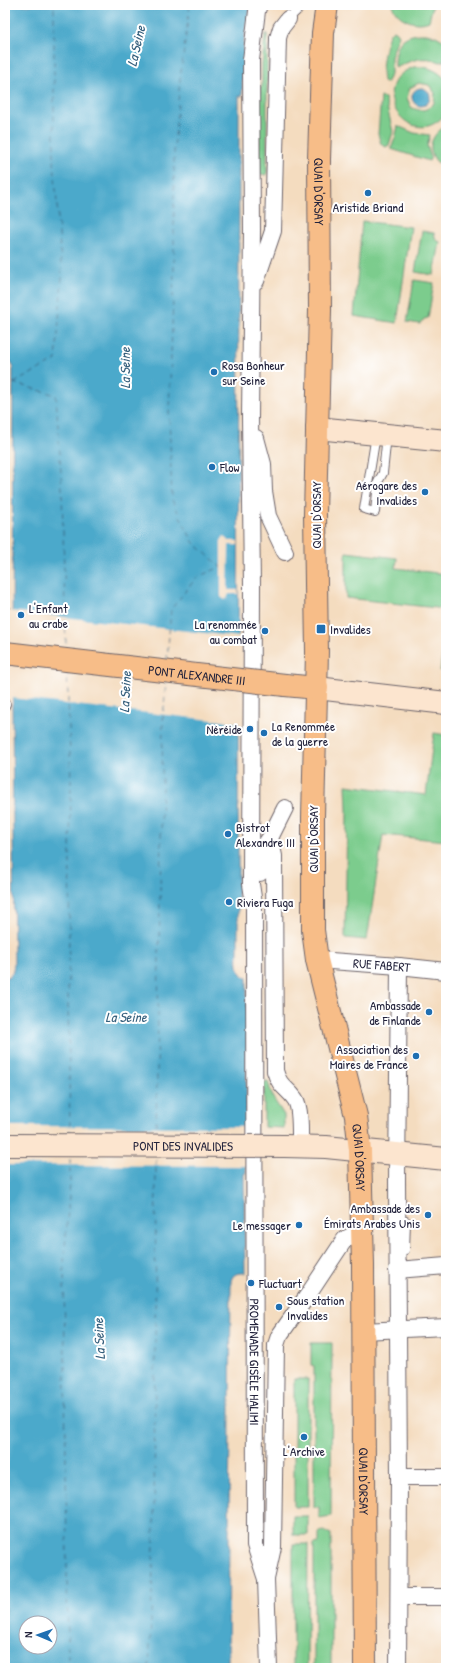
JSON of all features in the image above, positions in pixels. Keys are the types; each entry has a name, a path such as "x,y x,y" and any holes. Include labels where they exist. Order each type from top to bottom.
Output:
{"main road":[{"name":"QUAI D'ORSAY","path":"327,5 323,33 319,160 320,310 315,514 317,688 313,811 312,930 317,960 356,1116 360,1150 363,1331 365,1668"},
{"name":"PONT ALEXANDRE III","path":"5,653 317,688"}],"street":[{"path":"254,904 251,884 251,60 259,5"},
{"path":"250,296 273,231 278,38 281,28 288,19"},
{"path":"250,417 263,464 264,491 268,516 285,552"},
{"path":"317,428 446,441"},
{"path":"317,688 446,703"},
{"path":"254,904 260,883 262,853 266,842 270,838 285,808"},
{"path":"270,838 274,856 275,1071 278,1081 296,1100 300,1125 292,1146"},
{"name":"PROMENADE GISÈLE HALIMI","path":"254,904 255,1545 266,1579"},
{"name":"RUE FABERT","path":"317,960 446,971"},
{"path":"398,1668 399,1477 397,1154 399,966"},
{"name":"PONT DES INVALIDES","path":"5,1145 292,1146 360,1150 446,1159"},
{"name":"PROMENADE GISÈLE HALIMI","path":"269,1668 266,1579 273,1548 276,1345 279,1336 345,1239 362,1231"},
{"path":"397,1270 446,1266"},
{"path":"363,1331 446,1327"},
{"path":"399,1477 446,1477"},
{"path":"399,1598 446,1598"}],"lane":[{"path":"288,19 303,5"},
{"path":"382,434 383,473 378,482 375,512 364,509 382,434"},
{"path":"398,1061 404,1068 404,1111"},
{"path":"397,1270 405,1258 406,1221"}],"green space":[{"path":"392,5 433,5 429,21 418,23 402,18 394,10"},
{"path":"394,30 399,35 391,57 391,74 386,83 384,83 382,65 385,49 389,36"},
{"path":"267,33 267,175 259,174 260,87 262,87 262,64 265,36"},
{"path":"426,34 436,36 446,42 444,61 440,62 428,59 417,59 396,68 396,51 402,41 411,35"},
{"path":"414,67 423,67 436,71 446,80 446,113 433,124 420,127 407,122 398,113 392,101 392,88 399,76","holes":["419,83 429,85 435,93 434,103 429,108 423,110 417,110 411,107 407,98 410,88"]},
{"path":"381,97 385,98 393,132 389,145 386,147 381,144 378,134"},
{"path":"398,126 414,133 430,135 427,146 431,157 429,161 391,149"},
{"path":"446,126 446,150 444,161 438,163 434,158 431,148 433,138"},
{"path":"362,221 411,227 397,323 354,316"},
{"path":"422,231 434,233 436,240 440,242 434,275 415,272"},
{"path":"414,280 434,283 428,318 424,319 420,324 407,322"},
{"path":"346,552 397,558 396,568 446,574 446,609 346,598"},
{"path":"446,624 446,671 440,671"},
{"path":"434,733 446,735 446,841 383,835 367,940 345,938 346,785 426,795"},
{"path":"264,1082 268,1082 273,1098 284,1115 284,1128 264,1127"},
{"path":"311,1343 332,1343 331,1516 319,1518 319,1507 314,1507 314,1366 311,1365"},
{"path":"294,1379 308,1379 308,1507 294,1507"},
{"path":"293,1516 308,1516 308,1535 293,1535"},
{"path":"324,1531 331,1534 331,1668 314,1668 314,1544 319,1543 319,1532"},
{"path":"293,1544 308,1544 307,1668 293,1668"}],"water":[{"name":"La Seine","path":"5,5 251,5 244,40 242,96 239,96 238,962 239,970 243,976 247,978 246,1173 244,1174 245,1273 236,1274 233,1276 231,1281 228,1668 5,1668 5,978 8,977 13,971 14,964 12,698 13,366 10,360 5,357"},
{"path":"421,88 427,91 430,97 427,103 421,106 415,103 412,97 415,91"}],"pier":[{"path":"224,536 229,541 238,541 238,545 229,545 228,590 238,590 238,594 229,594 225,600 221,597 221,541"},
{"path":"10,611 240,637 240,723 12,698 12,704 10,704"},
{"path":"5,1126 248,1127 248,1166 5,1165"}],"ferry route":[{"path":"14,383 56,360 62,278 54,160 54,5"},
{"path":"167,660 171,609 197,577 221,567 193,542 172,500 169,411 174,272 174,149 180,79 190,5"},
{"path":"13,383 56,395 62,489 66,650"},
{"path":"67,671 71,782 68,1001 70,1134"},
{"path":"156,1134 163,720 166,682"},
{"path":"68,1668 64,1261 70,1183 70,1155"},
{"path":"149,1668 154,1543 156,1155"}],"place":[{"name":"Aristide Briand","path":"368,193"},
{"name":"Rosa Bonheur sur Seine","path":"214,372"},
{"name":"Flow","path":"212,467"},
{"name":"Aérogare des Invalides","path":"425,492"},
{"name":"L'Enfant au crabe","path":"21,615"},
{"name":"Invalides","path":"321,629"},
{"name":"La renommée au combat","path":"265,631"},
{"name":"Néréide","path":"250,729"},
{"name":"La Renommée de la guerre","path":"264,733"},
{"name":"Bistrot Alexandre III","path":"228,834"},
{"name":"Riviera Fuga","path":"229,902"},
{"name":"Ambassade de Finlande","path":"429,1012"},
{"name":"Association des Maires de France","path":"416,1056"},
{"name":"Ambassade des Émirats Arabes Unis","path":"428,1215"},
{"name":"Le messager","path":"299,1225"},
{"name":"Fluctuart","path":"251,1283"},
{"name":"Sous station Invalides","path":"279,1307"},
{"name":"L'Archive","path":"304,1437"}]}
